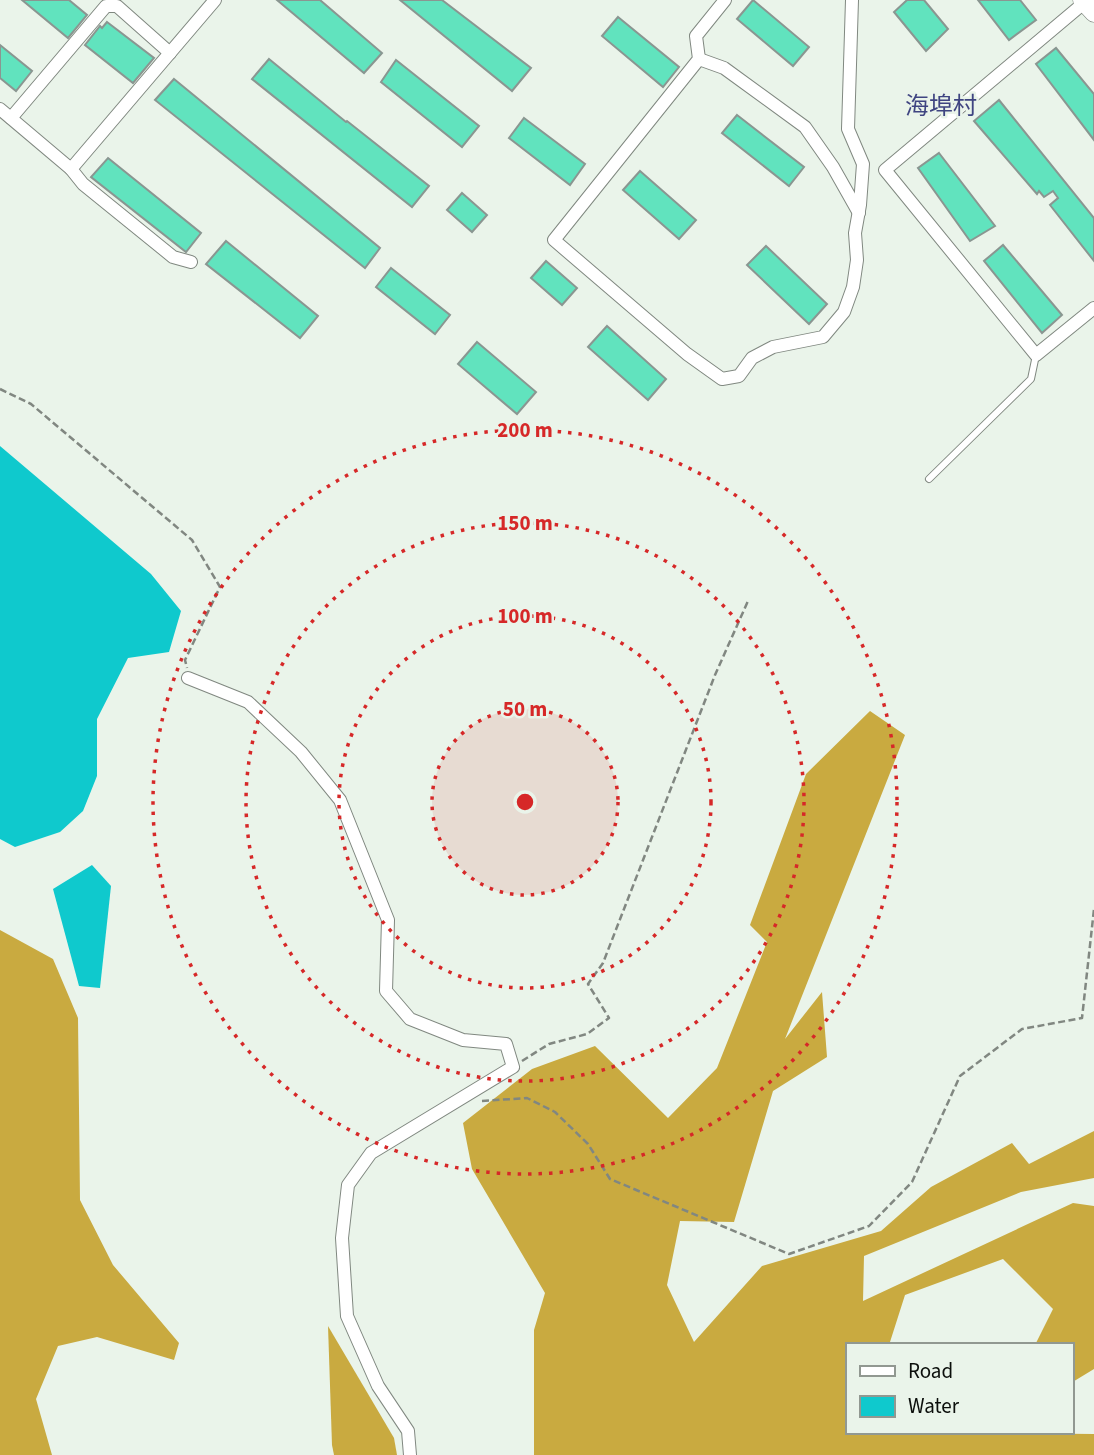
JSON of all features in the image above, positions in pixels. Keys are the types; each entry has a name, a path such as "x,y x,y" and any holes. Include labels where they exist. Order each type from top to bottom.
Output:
{"street":[{"path":"71,169 215,0"},
{"path":"725,0 696,36 699,59 554,240 687,354 722,379 739,376 752,358 773,347 823,337 844,312 853,287 857,260 855,233 863,164 848,129 852,0"},
{"path":"1087,5 885,170 1036,355 1094,308"},
{"path":"11,118 106,6 117,6 170,53"},
{"path":"699,59 724,68 805,127 833,167 859,213"},
{"path":"0,108 71,169 83,184 173,257 191,262"},
{"path":"188,678 248,702 301,752 340,800 388,920 386,991 410,1019 463,1040 506,1044 513,1067 371,1153 348,1185 342,1238 347,1316 378,1386 408,1431 410,1455"}],"lane":[{"path":"929,479 1031,379 1036,355"}],"path":[{"path":"0,389 31,404 192,540 220,587 185,660 188,678"},
{"path":"513,1067 550,1044 587,1034 609,1018 588,984 603,963 715,675 748,601"},
{"path":"478,1101 527,1098 555,1112 588,1144 610,1179 789,1254 869,1226 912,1182 960,1076 1022,1029 1082,1018 1094,909"}],"shaded area":[{"path":"870,711 905,735 785,1039 822,992 827,1057 773,1091 734,1222 680,1221 667,1285 694,1342 762,1266 881,1231 931,1187 1012,1143 1029,1164 1094,1131 1094,1178 1021,1192 864,1256 863,1301 1073,1203 1094,1206 1094,1369 1073,1382 1073,1343 1036,1343 1053,1309 1003,1259 905,1295 891,1343 846,1343 846,1434 1094,1434 1094,1455 534,1455 534,1330 545,1293 472,1169 463,1123 532,1069 595,1046 668,1118 717,1068 767,942 750,925 806,774"},
{"path":"0,930 53,959 78,1018 80,1200 113,1265 179,1343 174,1360 97,1337 58,1346 36,1399 52,1455 0,1455"},
{"path":"328,1326 394,1438 397,1455 334,1455"}],"water":[{"path":"0,446 151,574 181,611 169,652 128,658 97,719 97,776 83,811 60,832 15,847 0,839"},
{"path":"92,865 111,886 100,988 79,986 53,889"}],"building":[{"path":"22,0 69,0 87,15 68,38"},
{"path":"277,0 320,0 382,53 364,73"},
{"path":"400,0 442,0 531,68 512,91"},
{"path":"753,0 809,47 793,66 737,19"},
{"path":"907,0 924,0 948,29 926,51 894,12"},
{"path":"978,0 1020,0 1036,20 1009,40"},
{"path":"618,17 679,67 663,87 602,36"},
{"path":"107,22 154,58 133,83 85,45 100,26 102,28"},
{"path":"0,45 32,71 16,91 0,78"},
{"path":"1056,48 1094,94 1094,140 1036,64"},
{"path":"269,59 429,186 412,207 252,79"},
{"path":"396,60 479,126 462,147 381,82"},
{"path":"174,79 380,248 365,268 155,100"},
{"path":"999,100 1094,218 1094,261 1050,205 1058,198 1053,191 1044,197 1039,191 1037,194 974,121"},
{"path":"737,115 804,167 789,186 722,133"},
{"path":"524,118 585,164 570,185 509,138"},
{"path":"939,153 995,226 970,241 918,168"},
{"path":"108,158 201,233 186,252 91,177"},
{"path":"640,171 696,220 679,239 623,190"},
{"path":"462,193 487,215 472,232 447,210"},
{"path":"226,241 318,316 300,338 206,264"},
{"path":"1003,245 1062,315 1042,333 984,261"},
{"path":"766,246 827,304 809,324 747,265"},
{"path":"546,261 577,288 562,305 531,278"},
{"path":"391,268 450,315 435,334 376,287"},
{"path":"607,326 666,379 648,400 588,347"},
{"path":"477,342 536,392 517,414 458,364"}],"district":[{"name":"海埠村","path":"941,106"}]}
